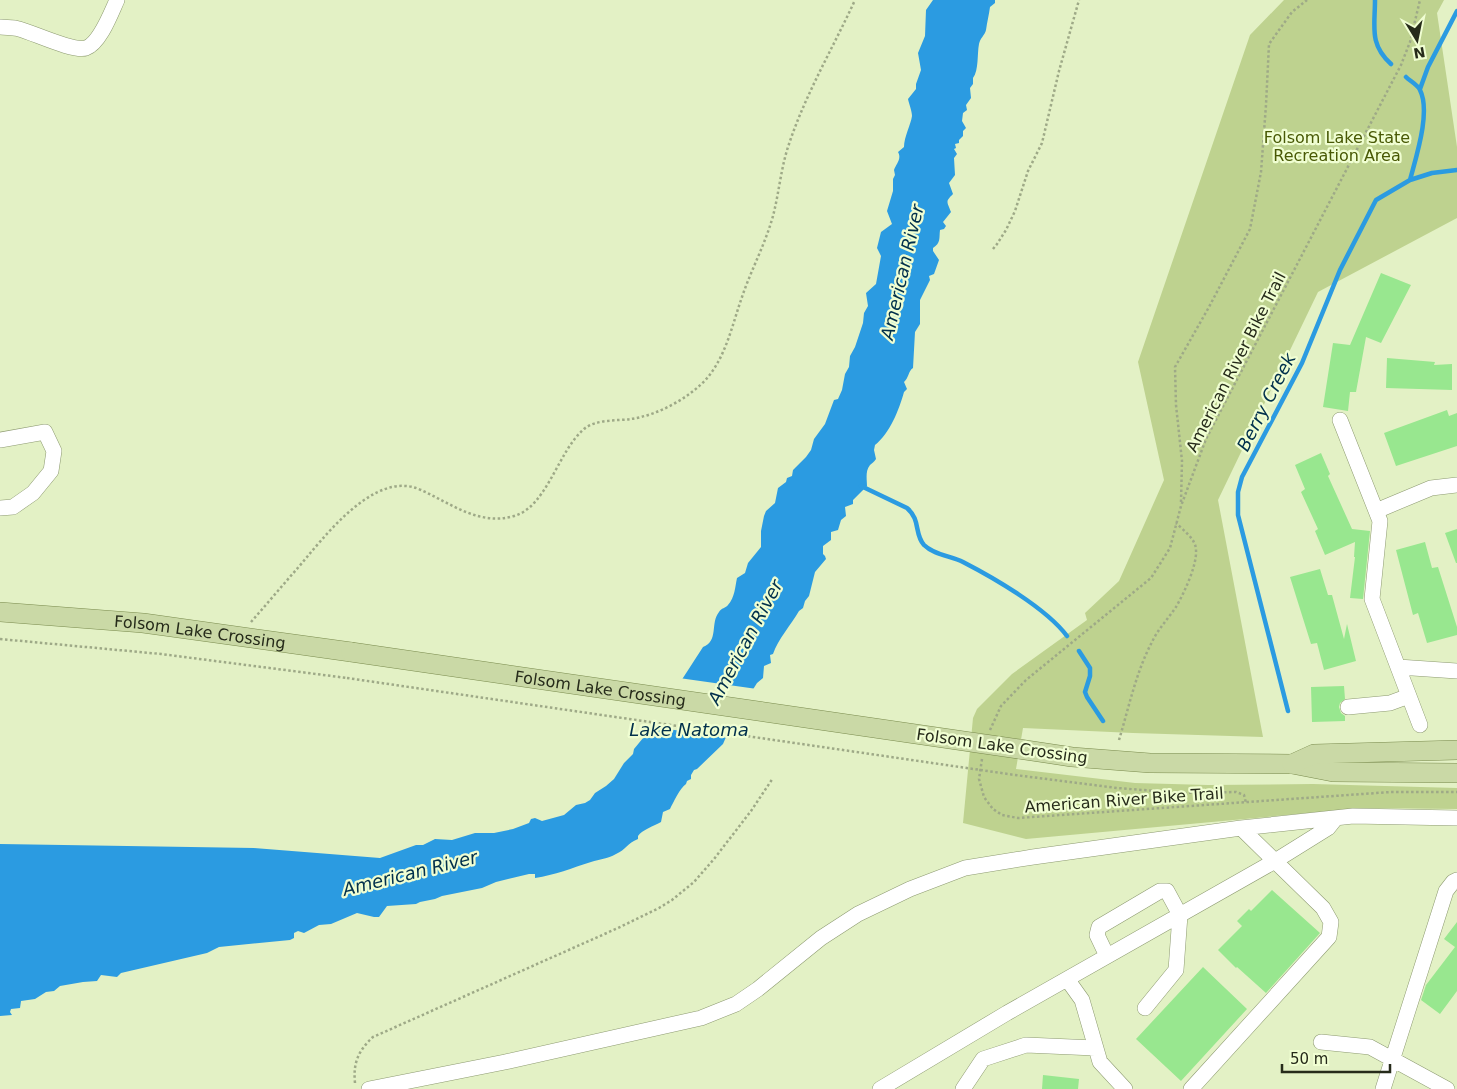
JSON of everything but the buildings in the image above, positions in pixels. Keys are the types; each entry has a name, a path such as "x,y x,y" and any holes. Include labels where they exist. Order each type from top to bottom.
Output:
{"main road":[{"name":"Folsom Lake Crossing","path":"0,612 143,623 239,635 1072,757 1150,763 1292,764 1333,772 1457,773"},
{"name":"Folsom Lake Crossing","path":"1292,764 1314,754 1457,750"}],"street":[{"path":"0,27 18,28 74,48 84,49 100,36 117,0"},
{"path":"1340,420 1380,521 1372,599 1420,725"},
{"path":"0,440 45,432 54,451 50,471 33,493 13,507 0,508"},
{"path":"1376,511 1431,488 1457,485"},
{"path":"1398,667 1457,671"},
{"path":"1348,707 1390,703 1409,696"},
{"path":"369,1089 514,1060 701,1018 736,1004 758,989 821,938 858,914 910,889 965,868 1241,828 1336,818 1357,816 1457,818"},
{"path":"880,1089 1067,979 1275,861 1328,828 1336,818"},
{"path":"1190,1089 1329,937 1330,922 1323,908 1241,828"},
{"path":"1383,1089 1446,891 1457,880"},
{"path":"1108,956 1096,935 1099,927 1160,891 1167,891 1180,915 1176,970 1144,1008"},
{"path":"1067,979 1082,1000 1095,1048 1109,1082 1125,1089"},
{"path":"1321,1042 1370,1046 1447,1089"},
{"path":"963,1089 983,1060 1026,1046 1095,1048"}],"path":[{"path":"239,635 329,531 356,506 381,491 408,486 420,489 460,511 486,519 512,517 524,513 534,504 575,438 586,427 601,422 633,419 661,410 690,393 708,377 725,348 744,290 772,218 788,146 811,88 855,0"},
{"path":"993,249 1006,230 1015,211 1028,170 1042,143 1059,71 1079,0"},
{"path":"1181,506 1182,461 1176,405 1175,367 1250,228 1261,172 1269,44 1292,12 1306,0"},
{"name":"American River Bike Trail","path":"989,735 1001,706 1026,680 1151,578 1170,548 1181,506 1206,439 1401,66 1415,26 1420,0"},
{"path":"1119,740 1133,691 1152,641 1176,606 1193,568 1196,546 1176,523"},
{"path":"0,639 161,654 347,678 1015,775 1117,788 1182,793 1236,792 1244,795 1246,803"},
{"name":"American River Bike Trail","path":"983,750 979,779 984,797 993,809 1002,815 1018,818 1391,792 1457,792"},
{"path":"356,1089 354,1072 356,1058 373,1037 626,924 672,900 694,882 714,859 773,778"}],"green space":[{"name":"Folsom Lake State Recreation Area","path":"1284,0 1444,0 1437,13 1457,147 1457,218 1318,292 1218,500 1263,737 1023,728 1016,769 1135,783 1208,785 1313,784 1457,788 1457,809 1364,808 1026,839 963,823 973,718 977,709 1012,674 1087,620 1085,613 1119,581 1164,480 1138,362 1250,35"}],"water":[{"name":"Lake Natoma","path":"933,0 995,0 995,3 990,7 986,30 979,44 976,71 970,88 971,98 966,105 967,110 963,113 962,121 966,128 959,143 955,144 956,148 954,149 957,154 954,158 955,175 949,183 953,194 948,202 951,212 943,222 946,226 940,230 938,242 933,248 939,260 934,274 929,276 930,280 920,300 920,324 915,332 913,368 904,382 907,389 889,428 875,445 876,459 867,470 867,486 853,500 853,504 845,507 846,516 841,520 838,530 831,532 831,540 823,546 823,554 826,559 815,572 809,596 803,608 781,637 773,654 770,655 771,663 764,666 763,678 757,683 732,723 723,744 694,770 691,779 681,789 670,809 663,812 661,822 642,832 638,839 613,856 556,873 535,878 535,874 529,874 416,904 387,906 379,917 357,913 331,924 319,925 304,933 298,931 294,933 294,938 290,940 219,947 207,953 121,973 117,977 101,975 97,981 60,986 54,991 46,992 35,999 21,1001 20,1008 11,1009 12,1015 0,1016 0,844 254,848 380,858 416,845 423,845 435,839 452,840 475,833 494,833 529,823 531,819 535,818 542,821 564,815 576,805 590,800 595,793 614,779 648,732 703,647 711,641 716,616 732,599 737,578 745,573 748,563 761,547 761,531 764,516 766,511 775,503 778,488 786,482 787,478 792,476 793,470 811,450 814,439 825,424 834,400 838,399 842,390 845,374 849,367 850,356 855,347 863,323 864,313 868,306 866,293 876,284 881,256 877,248 881,232 892,224 887,211 893,191 894,170 899,159 898,152 904,147 911,119 912,114 908,99 916,89 921,70 918,53 925,36 926,10"}],"pier":[{"path":"679,678 757,689 750,703 739,715 728,738 648,726 653,714 669,695 670,688"}],"waterway":[{"path":"1375,0 1374,27 1376,42 1384,57 1391,64"},
{"name":"Berry Creek","path":"1420,89 1428,67 1457,11"},
{"path":"1406,77 1420,90 1424,110 1419,147 1410,180"},
{"name":"Berry Creek","path":"1288,711 1238,515 1238,492 1242,477 1302,363 1340,270 1376,200 1410,180 1432,173 1457,170"},
{"path":"861,486 907,508 914,517 921,541 928,548 963,562 1004,585 1033,604 1058,625 1067,636"},
{"path":"1079,651 1090,668 1090,676 1085,692 1103,721"}],"water label":[{"name":"American River","path":"902,272"},
{"name":"American River","path":"745,642"},
{"name":"American River","path":"410,873"}]}
